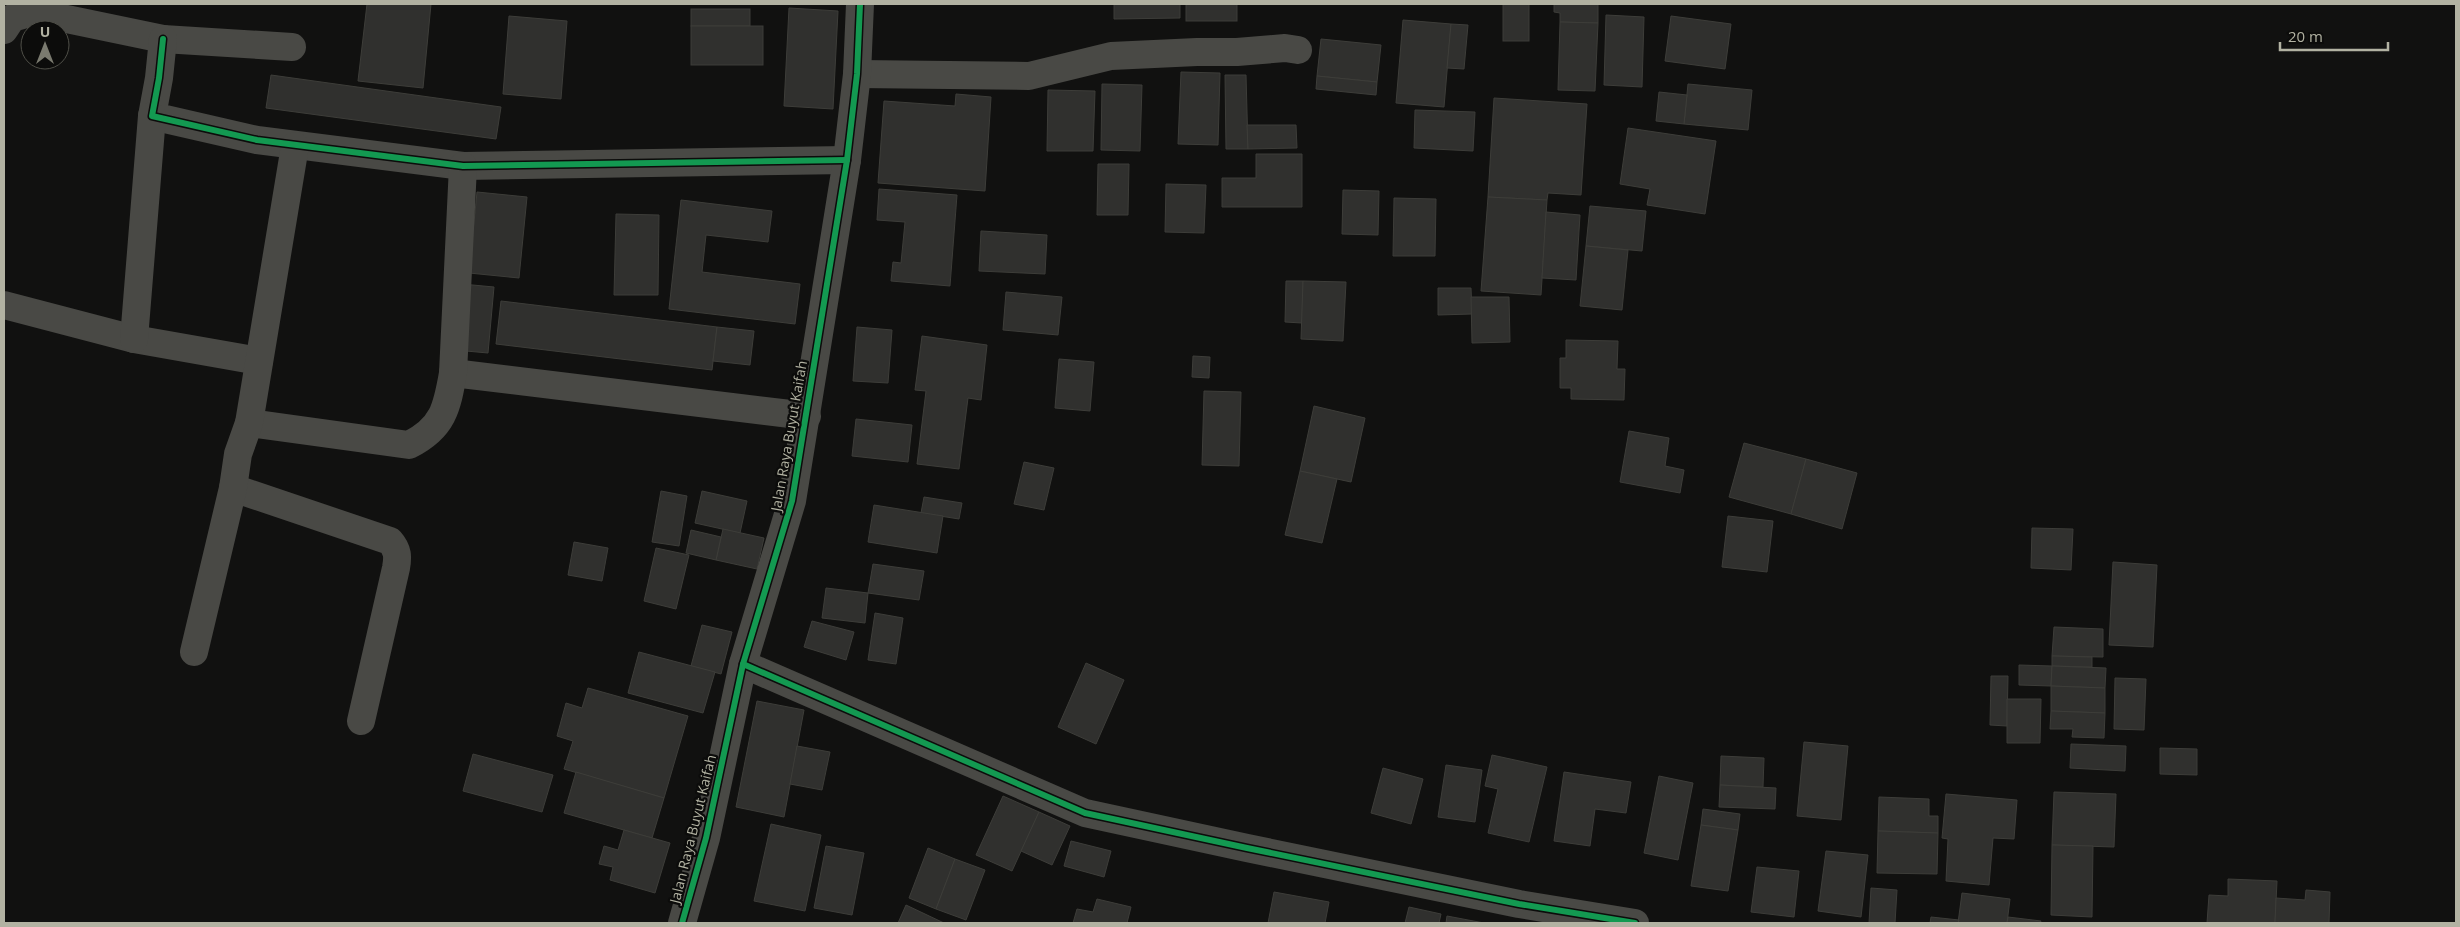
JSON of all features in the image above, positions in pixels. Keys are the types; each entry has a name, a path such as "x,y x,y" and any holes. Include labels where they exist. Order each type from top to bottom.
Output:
{"street":[{"name":"Jalan Raya Buyut Kaifah","path":"682,923 706,838 743,664 792,501 847,160 857,74 860,4"},
{"path":"4,30 12,18 33,12 163,39 292,47"},
{"path":"134,339 152,116 160,78 163,39"},
{"path":"857,74 1029,76 1111,56 1236,52 1285,48 1298,50"},
{"path":"152,116 216,132 295,146 464,166 847,160"},
{"path":"194,652 233,488 238,454 248,423 295,146"},
{"path":"248,423 409,445 426,437 439,423 448,400 453,372 464,166"},
{"path":"4,305 134,339 259,361"},
{"path":"453,372 807,416"},
{"path":"233,488 390,541 395,546 398,556 396,568 361,721"},
{"path":"743,664 1085,813 1510,902 1635,923"}],"building":[{"path":"367,4 431,4 423,88 358,81"},
{"path":"1114,4 1180,4 1180,18 1114,19"},
{"path":"1186,4 1237,4 1237,21 1186,21"},
{"path":"1503,4 1529,4 1529,41 1503,41"},
{"path":"1554,4 1598,4 1598,23 1560,22 1560,13 1554,12"},
{"path":"789,8 838,11 833,109 784,106"},
{"path":"691,9 750,9 750,26 691,26"},
{"path":"1606,15 1644,17 1642,87 1604,85"},
{"path":"509,16 567,21 561,99 503,94"},
{"path":"1671,16 1731,24 1725,69 1665,61"},
{"path":"1403,20 1451,24 1444,107 1396,103"},
{"path":"1560,22 1598,23 1595,91 1558,90"},
{"path":"1451,24 1468,25 1464,69 1447,68"},
{"path":"691,26 763,26 763,65 691,65"},
{"path":"1321,39 1381,45 1377,82 1317,76"},
{"path":"1181,72 1220,73 1218,145 1178,144"},
{"path":"271,75 501,107 496,139 266,108"},
{"path":"1225,75 1246,75 1248,149 1226,149"},
{"path":"1317,76 1377,82 1376,95 1316,89"},
{"path":"1102,84 1142,85 1140,151 1101,150"},
{"path":"1688,84 1752,90 1748,130 1684,124"},
{"path":"1048,90 1095,91 1093,151 1047,151"},
{"path":"1659,92 1687,95 1684,124 1656,121"},
{"path":"956,94 991,97 985,191 878,183 884,101 955,106"},
{"path":"1494,98 1587,104 1581,195 1548,193 1547,200 1488,197"},
{"path":"1415,110 1475,112 1473,151 1414,148"},
{"path":"1247,125 1296,125 1297,148 1248,149"},
{"path":"1628,128 1716,141 1705,214 1647,205 1650,189 1620,184"},
{"path":"1256,154 1302,154 1302,207 1222,207 1222,178 1256,178"},
{"path":"1098,164 1129,164 1128,215 1097,215"},
{"path":"1166,184 1206,185 1204,233 1165,232"},
{"path":"879,189 957,195 950,286 891,281 893,262 901,263 905,222 877,220"},
{"path":"1343,190 1379,191 1378,235 1342,234"},
{"path":"477,192 527,197 519,278 469,273"},
{"path":"1488,197 1547,200 1541,295 1481,291"},
{"path":"1394,198 1436,199 1435,256 1393,256"},
{"path":"681,200 772,211 768,242 706,235 702,272 800,284 795,324 669,309"},
{"path":"1590,206 1646,211 1642,251 1586,246"},
{"path":"1546,212 1580,215 1576,280 1542,278"},
{"path":"616,214 659,215 658,295 614,295"},
{"path":"981,231 1047,235 1045,274 979,271"},
{"path":"1586,246 1628,250 1622,310 1580,306"},
{"path":"1286,281 1303,281 1302,323 1285,322"},
{"path":"1303,281 1346,282 1343,341 1301,339"},
{"path":"462,284 494,287 488,353 455,350"},
{"path":"1438,288 1471,288 1472,314 1438,315"},
{"path":"1006,292 1062,297 1058,335 1003,330"},
{"path":"1471,297 1509,297 1510,342 1472,343"},
{"path":"501,301 717,327 712,370 496,344"},
{"path":"717,327 754,331 750,365 713,361"},
{"path":"857,327 892,330 888,383 853,381"},
{"path":"922,336 987,345 981,400 968,398 959,469 917,464 926,391 915,390"},
{"path":"1566,340 1618,341 1617,369 1625,369 1624,400 1571,399 1571,388 1560,388 1560,358 1566,358"},
{"path":"1193,356 1210,357 1209,378 1192,377"},
{"path":"1059,359 1094,362 1090,411 1055,408"},
{"path":"1204,391 1241,392 1239,466 1202,465"},
{"path":"1314,406 1365,418 1351,482 1300,471"},
{"path":"856,419 912,425 908,462 852,456"},
{"path":"1629,431 1669,438 1665,466 1684,470 1680,493 1620,482"},
{"path":"1744,443 1806,459 1791,514 1729,497"},
{"path":"1806,459 1857,473 1842,529 1791,514"},
{"path":"1024,462 1054,468 1044,510 1014,504"},
{"path":"1300,471 1337,479 1322,543 1285,535"},
{"path":"661,491 687,496 679,546 652,542"},
{"path":"702,491 747,501 740,533 695,523"},
{"path":"924,497 962,503 959,519 921,513"},
{"path":"874,505 943,516 937,553 868,542"},
{"path":"1728,516 1773,521 1767,572 1722,567"},
{"path":"2032,528 2073,529 2071,570 2031,568"},
{"path":"723,529 764,538 757,569 716,560"},
{"path":"691,530 721,537 716,560 686,553"},
{"path":"574,542 608,548 602,581 568,575"},
{"path":"656,548 689,555 676,609 644,601"},
{"path":"2113,562 2157,565 2153,647 2109,645"},
{"path":"873,564 924,571 919,600 868,593"},
{"path":"826,588 868,593 865,623 822,618"},
{"path":"875,613 903,618 896,664 868,660"},
{"path":"812,621 854,632 846,660 804,647"},
{"path":"702,625 732,632 721,674 691,666"},
{"path":"2054,627 2103,629 2103,657 2052,656"},
{"path":"639,652 715,672 703,713 628,693"},
{"path":"2052,656 2092,657 2092,667 2052,666"},
{"path":"1086,663 1124,680 1096,744 1058,727"},
{"path":"2019,665 2052,666 2051,686 2019,685"},
{"path":"2052,666 2106,668 2105,688 2051,686"},
{"path":"1991,676 2008,676 2007,726 1990,725"},
{"path":"2115,678 2146,679 2144,730 2114,729"},
{"path":"2051,686 2105,688 2105,713 2051,711"},
{"path":"588,688 688,716 664,798 564,769 573,741 557,736 566,703 582,708"},
{"path":"2007,699 2041,699 2040,743 2007,743"},
{"path":"757,701 804,710 784,817 736,807"},
{"path":"2051,711 2105,713 2104,738 2072,737 2073,729 2050,729"},
{"path":"1804,742 1848,746 1841,820 1797,816"},
{"path":"2071,744 2126,746 2125,771 2070,768"},
{"path":"797,746 830,752 822,790 790,784"},
{"path":"2160,748 2197,749 2197,775 2160,774"},
{"path":"473,754 553,775 542,812 463,791"},
{"path":"1492,755 1547,767 1529,842 1488,833 1498,789 1485,786"},
{"path":"1721,756 1764,758 1763,787 1720,785"},
{"path":"1446,765 1482,770 1475,822 1438,817"},
{"path":"1383,768 1423,779 1411,824 1371,813"},
{"path":"576,772 664,798 652,838 564,813"},
{"path":"1564,772 1631,782 1626,813 1595,809 1590,846 1554,841"},
{"path":"1659,776 1693,783 1678,860 1644,853"},
{"path":"1720,785 1776,788 1775,809 1719,807"},
{"path":"2054,792 2116,794 2114,847 2052,845"},
{"path":"1946,794 2017,800 2014,839 1993,838 1989,885 1946,881 1948,839 1942,838"},
{"path":"1003,796 1039,812 1012,871 976,855"},
{"path":"1879,797 1929,799 1929,816 1938,816 1938,833 1878,831"},
{"path":"1703,809 1740,814 1738,830 1701,825"},
{"path":"1039,812 1070,826 1052,865 1021,851"},
{"path":"771,824 821,835 805,911 754,901"},
{"path":"1701,825 1738,830 1728,891 1691,886"},
{"path":"624,830 670,843 655,893 610,880 613,867 599,864 604,846 618,850"},
{"path":"1878,831 1938,833 1937,874 1877,873"},
{"path":"1071,841 1111,851 1104,877 1064,866"},
{"path":"2052,845 2093,846 2092,917 2051,915"},
{"path":"826,846 864,853 852,915 814,908"},
{"path":"928,848 955,859 936,909 909,898"},
{"path":"1826,851 1868,855 1861,917 1818,911"},
{"path":"955,859 985,870 966,920 936,909"},
{"path":"1757,867 1799,871 1794,917 1751,912"},
{"path":"2228,879 2277,881 2275,923 2207,923 2209,895 2228,896"},
{"path":"1871,888 1897,890 1895,923 1869,923"},
{"path":"2306,890 2330,892 2329,923 2275,923 2276,898 2305,900"},
{"path":"1274,892 1329,902 1325,923 1268,923"},
{"path":"1962,893 2010,899 2007,923 1958,923"},
{"path":"1097,899 1131,907 1127,923 1073,923 1077,909 1093,912"},
{"path":"906,905 944,923 898,923"},
{"path":"1409,907 1441,914 1439,923 1405,923"},
{"path":"1447,916 1484,923 1446,923"},
{"path":"1931,917 1959,920 1958,923 1930,923"},
{"path":"2008,917 2041,921 2040,923 2007,923"}],"cycle path":[{"path":"682,923 706,838 743,664 792,501 847,160 857,74 860,4"},
{"path":"163,39 159,78 152,116 257,140 463,166 847,160"},
{"path":"743,664 1085,813 1519,904 1635,923"}]}
